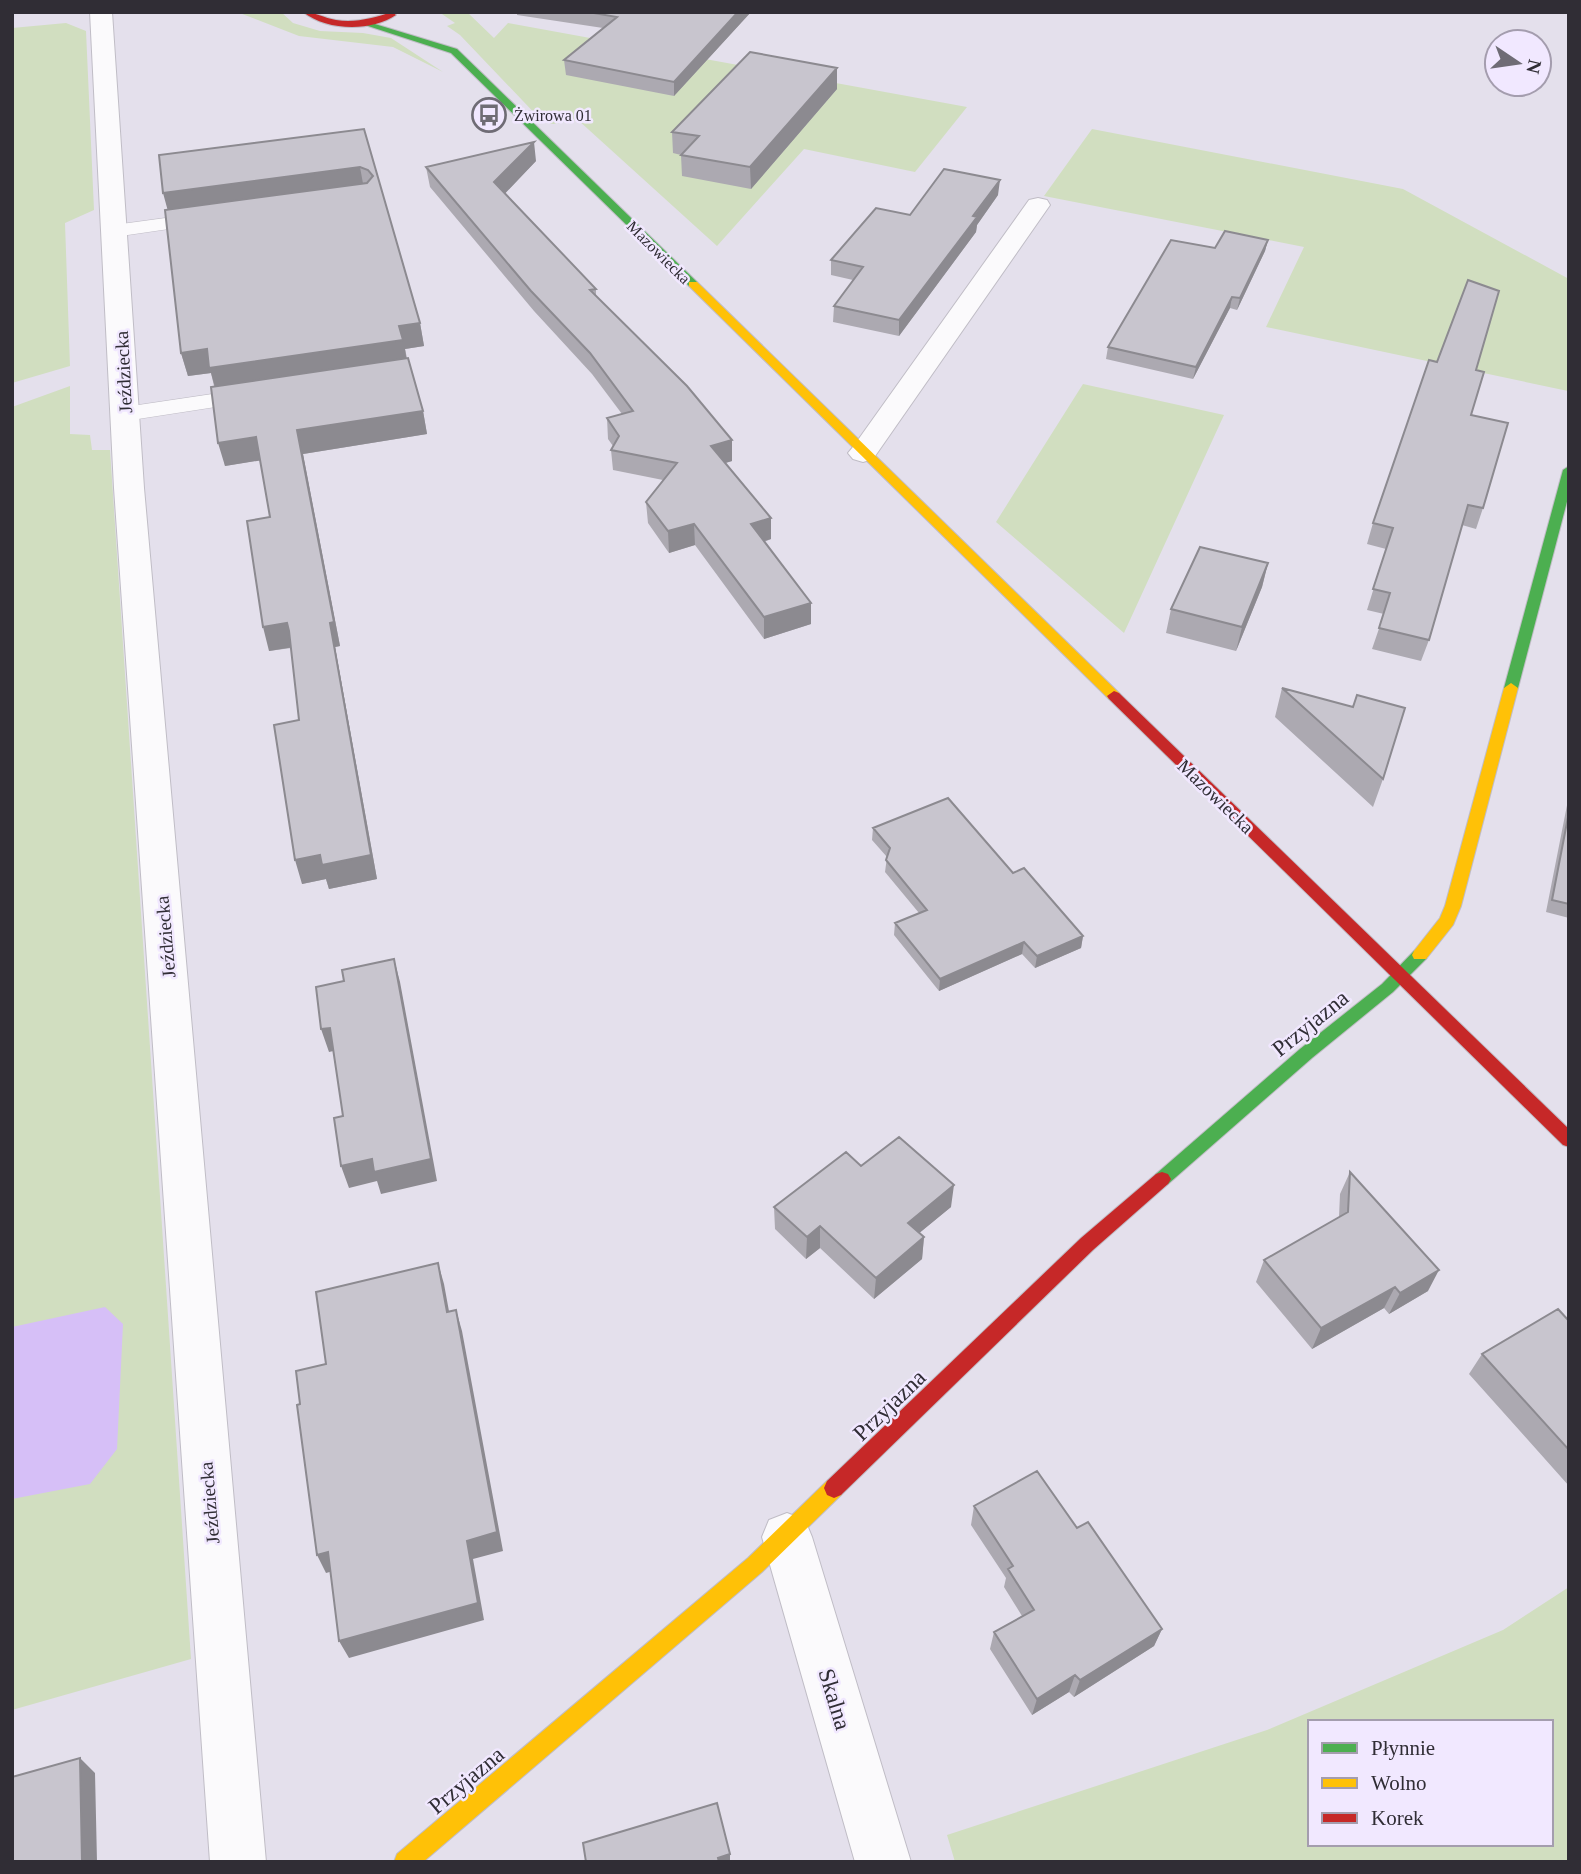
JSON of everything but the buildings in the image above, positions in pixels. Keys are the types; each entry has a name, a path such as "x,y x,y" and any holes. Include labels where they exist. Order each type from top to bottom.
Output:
{"street":[{"name":"Jeździecka","path":"102,12 125,414 238,1862"},
{"name":"Mazowiecka","path":"307,12 318,19 333,23 368,23 410,33 433,45 454,51 1569,1140"},
{"name":"Mazowiecka","path":"368,23 400,12"},
{"name":"Mazowiecka","path":"445,32 455,39 454,51"},
{"path":"863,453 1038,205"},
{"name":"Przyjazna","path":"405,1862 787,1537 1087,1244 1328,1035 1401,978 1447,920 1453,905 1569,471"},
{"name":"Skalna","path":"787,1537 883,1862"}],"lane":[{"path":"114,231 225,216"},
{"path":"125,414 273,393"}],"green space":[{"path":"237,12 281,12 293,23 320,31 363,33 391,38 443,72 393,47 299,36"},
{"path":"439,12 467,12 494,38 508,23 967,107 915,172 804,149 717,246 578,120 553,124 542,121 460,35 447,26 455,23"},
{"path":"66,23 86,31 94,210 65,223 70,366 12,383 12,28"},
{"path":"1092,129 1403,189 1569,279 1568,391 1266,327 1304,247 1044,196"},
{"path":"1083,384 1224,415 1124,633 996,522"},
{"path":"70,386 70,434 90,435 92,450 110,450 191,1659 12,1710 12,407"},
{"path":"1569,1587 1569,1862 955,1862 947,1835 1267,1730 1503,1630"}],"shaded area":[{"path":"105,1307 123,1324 117,1449 90,1484 12,1499 12,1327"}],"traffic: fast":[{"path":"368,23 454,51 693,284"},
{"path":"1511,688 1569,470"},
{"path":"1162,1179 1306,1053 1387,988 1420,955"}],"traffic: slow":[{"path":"693,284 1114,696"},
{"path":"1420,955 1447,921 1453,906 1511,688"},
{"path":"405,1862 755,1565 834,1488"}],"traffic: jam":[{"path":"307,12 328,21 349,24 370,22 392,15"},
{"path":"1114,696 1569,1140"},
{"path":"834,1488 1087,1244 1162,1179"}],"place":[{"name":"Żwirowa 01","path":"489,115"}]}
